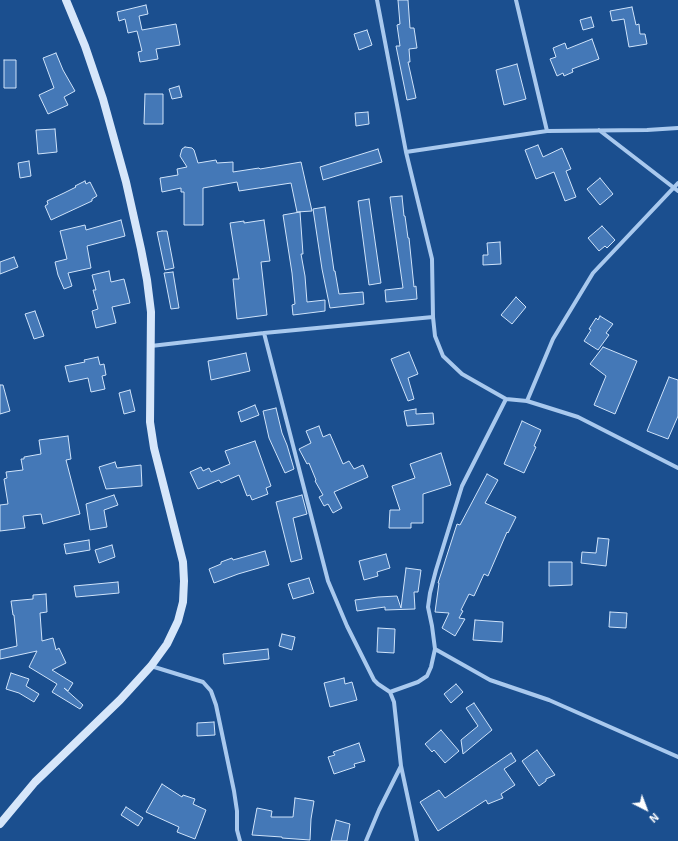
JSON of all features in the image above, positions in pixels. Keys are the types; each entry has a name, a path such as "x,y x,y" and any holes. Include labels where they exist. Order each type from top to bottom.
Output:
{"street":[{"path":"0,824 35,782 120,700 151,666 167,644 178,621 183,602 183,562 154,448 150,422 151,312 147,280 126,182 103,99 85,46 66,0"},
{"path":"378,0 406,152 432,259 433,317 435,336 443,356 462,374 506,399 527,400 578,417 678,468"},
{"path":"516,0 547,131"},
{"path":"406,152 547,131 647,130 678,128"},
{"path":"598,130 678,191"},
{"path":"527,400 553,339 593,273 678,183"},
{"path":"151,346 264,333 433,317"},
{"path":"264,333 328,581 347,626 374,680 390,692 394,702 401,766 417,841"},
{"path":"390,692 418,682 427,676 431,667 435,649 428,607 436,570 462,486 506,399"},
{"path":"435,649 490,680 549,700 678,757"},
{"path":"151,666 203,682 211,691 216,705 234,791 237,811 237,830 240,841"},
{"path":"366,841 379,810 401,766"}],"building":[{"path":"398,0 408,0 410,28 414,28 417,48 409,49 410,62 408,62 416,98 407,100 396,46 400,46 397,25 400,24"},
{"path":"146,5 148,14 139,16 142,30 176,24 180,45 156,49 158,59 140,62 138,52 142,51 137,31 128,33 125,19 119,21 117,12"},
{"path":"632,7 636,25 639,24 640,34 645,34 647,44 629,47 624,19 612,21 610,11"},
{"path":"591,17 594,27 583,30 580,20"},
{"path":"367,30 372,45 359,50 354,34"},
{"path":"592,39 599,59 572,69 573,72 564,76 563,73 557,76 550,59 556,57 553,48 565,43 567,49"},
{"path":"56,53 63,70 75,91 64,97 68,105 48,114 39,95 54,88 43,58"},
{"path":"4,60 16,60 16,88 4,88"},
{"path":"517,64 526,99 504,105 496,70"},
{"path":"179,86 182,97 172,99 169,89"},
{"path":"145,94 163,94 163,124 144,124"},
{"path":"368,112 369,124 356,126 355,113"},
{"path":"55,129 57,152 38,154 36,130"},
{"path":"538,145 543,157 562,148 571,169 566,171 576,197 565,201 554,172 536,179 525,150"},
{"path":"185,147 192,148 194,150 198,163 216,160 217,163 233,162 233,172 301,162 312,211 297,212 291,183 239,191 237,182 203,188 203,225 184,225 184,192 181,192 181,188 162,192 160,178 178,175 177,169 187,167 180,156 182,149"},
{"path":"378,149 382,162 323,180 320,167"},
{"path":"29,161 31,176 20,178 18,163"},
{"path":"600,178 613,194 600,205 587,189"},
{"path":"85,181 86,184 90,182 97,196 92,199 92,201 51,220 45,206 48,204 47,201"},
{"path":"402,196 404,216 409,238 414,287 416,286 417,299 386,302 385,290 403,288 390,197"},
{"path":"369,199 381,283 369,285 358,201"},
{"path":"325,207 334,271 339,294 363,292 364,304 330,308 322,269 313,209"},
{"path":"300,212 303,254 301,254 305,276 307,302 325,300 325,311 293,315 292,305 295,304 292,273 283,215"},
{"path":"121,220 125,236 87,246 91,268 68,273 72,286 64,289 58,275 55,262 67,259 60,231 85,225 86,230"},
{"path":"264,220 270,261 261,262 267,315 237,319 233,279 239,279 230,223 244,221 244,223"},
{"path":"602,226 615,240 607,248 605,246 599,251 588,238"},
{"path":"167,231 174,268 165,270 157,232"},
{"path":"500,242 501,264 483,265 483,255 488,255 487,243"},
{"path":"14,257 18,267 0,274 0,262"},
{"path":"109,271 111,282 124,279 130,303 112,307 116,323 96,328 92,311 98,309 93,290 96,290 92,275"},
{"path":"173,272 179,308 171,309 164,273"},
{"path":"516,297 526,307 512,324 501,315"},
{"path":"35,311 44,336 34,339 25,314"},
{"path":"600,316 613,324 606,333 609,335 598,350 584,341 596,318 598,320"},
{"path":"603,347 637,361 615,414 594,405 606,376 590,364"},
{"path":"409,352 418,374 408,378 414,399 408,401 391,359"},
{"path":"246,353 250,371 211,380 208,361"},
{"path":"98,357 100,365 104,364 106,375 102,376 105,389 91,392 88,378 69,382 65,366 85,362 84,360"},
{"path":"669,377 678,380 678,416 668,439 647,431"},
{"path":"0,385 3,385 10,411 0,414"},
{"path":"130,390 135,411 124,414 119,393"},
{"path":"255,405 259,415 241,422 238,412"},
{"path":"276,408 282,433 294,469 285,473 269,438 263,411"},
{"path":"416,409 416,414 433,413 434,424 407,426 404,411"},
{"path":"522,421 541,430 534,446 536,447 524,473 504,464"},
{"path":"319,426 323,437 330,434 343,464 349,461 354,469 363,465 368,477 334,492 342,508 333,513 328,504 324,506 319,497 323,495 315,481 316,480 309,463 307,464 299,449 311,443 306,431"},
{"path":"68,436 71,459 66,460 80,514 43,524 41,514 23,516 25,528 0,531 0,505 8,504 4,479 7,478 6,472 23,470 21,459 24,459 24,457 41,454 39,440"},
{"path":"255,441 271,486 266,488 268,494 252,500 250,495 247,496 239,475 221,483 219,480 198,489 190,472 201,467 203,471 209,468 211,472 230,464 225,451"},
{"path":"441,453 451,485 423,494 423,523 411,523 411,528 389,528 390,510 400,510 392,486 415,478 410,464"},
{"path":"115,462 117,468 141,465 142,486 106,489 99,467"},
{"path":"487,474 498,480 485,503 516,517 508,533 507,532 488,576 484,574 474,596 469,594 461,610 463,611 459,618 465,619 455,636 442,628 449,613 435,612 438,583 457,524 460,525"},
{"path":"114,495 118,505 104,510 107,527 90,530 86,504"},
{"path":"302,495 307,514 293,518 302,559 291,562 276,502"},
{"path":"598,538 609,539 606,566 581,563 582,552 596,553"},
{"path":"89,540 90,550 66,554 64,544"},
{"path":"112,545 115,557 99,563 95,550"},
{"path":"265,551 269,565 214,583 209,569 232,558 233,560"},
{"path":"386,554 390,568 377,572 378,576 364,580 359,561"},
{"path":"549,562 572,562 572,585 549,586"},
{"path":"406,568 421,570 418,592 414,592 415,609 385,610 385,607 357,611 355,600 378,597 397,596 401,608"},
{"path":"309,578 314,593 293,599 288,584"},
{"path":"118,582 119,593 76,597 74,586"},
{"path":"46,594 47,612 40,613 42,641 53,638 56,650 59,648 66,663 52,670 73,683 68,691 64,688 83,705 80,709 52,692 57,684 29,667 37,651 0,659 0,650 17,646 11,601 33,599 33,595"},
{"path":"610,612 627,613 626,628 609,627"},
{"path":"475,620 503,622 502,642 473,640"},
{"path":"378,628 395,629 394,653 377,652"},
{"path":"282,634 295,637 292,650 279,646"},
{"path":"268,649 269,659 224,664 223,654"},
{"path":"11,673 29,679 26,686 39,694 34,702 19,693 6,689"},
{"path":"344,678 345,684 352,682 357,700 330,707 324,683"},
{"path":"456,684 463,692 451,703 444,694"},
{"path":"474,703 492,730 463,754 461,740 478,726 466,708"},
{"path":"214,722 215,735 197,736 197,723"},
{"path":"441,730 459,751 445,763 434,750 432,752 425,744"},
{"path":"359,743 365,761 354,764 355,767 334,774 328,757 335,755 333,752"},
{"path":"537,750 555,775 546,779 546,781 539,786 522,761"},
{"path":"511,753 516,761 504,769 515,785 501,794 503,798 488,804 486,800 438,831 420,802 439,790 445,798"},
{"path":"162,784 182,797 183,795 195,799 193,804 206,810 195,839 177,832 179,827 146,812"},
{"path":"295,798 314,801 310,840 252,835 257,808 272,811 271,817 293,817"},
{"path":"126,807 143,818 138,826 121,815"},
{"path":"336,820 350,824 347,841 331,841"}]}
